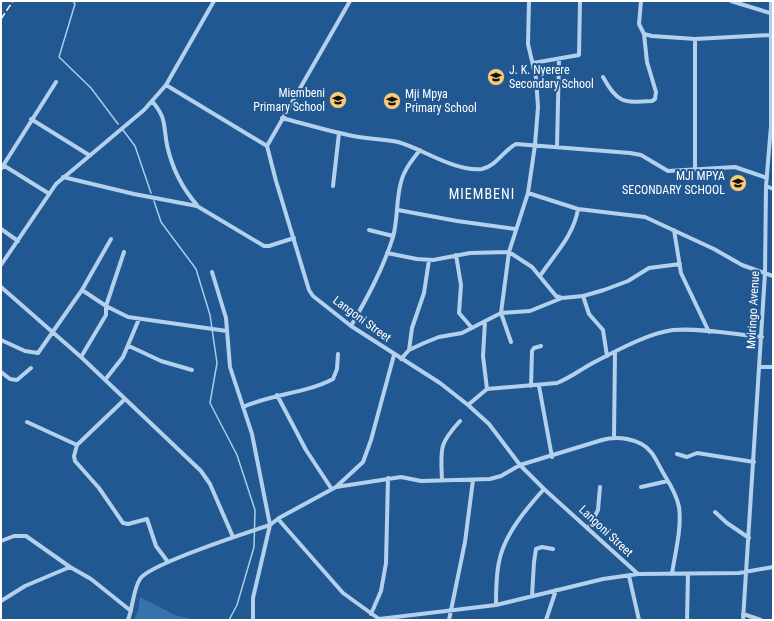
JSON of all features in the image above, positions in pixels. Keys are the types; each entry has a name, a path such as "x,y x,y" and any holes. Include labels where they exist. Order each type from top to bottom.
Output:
{"street":[{"path":"1,265 48,193 63,177 88,155 152,102 166,85 214,1"},
{"path":"166,85 267,146 350,1"},
{"path":"511,342 501,313 509,252 515,229 528,193 535,145 538,107 533,63 528,44 529,1"},
{"path":"533,63 579,55 580,1"},
{"path":"603,77 618,99 624,102 652,101 655,99 656,92 647,62 644,34 638,24 641,1"},
{"path":"731,1 770,13"},
{"name":"Mviringo Avenue","path":"743,620 765,273 766,186 771,126 771,1"},
{"path":"644,34 652,36 695,39 720,36 770,35"},
{"path":"695,39 696,169"},
{"path":"557,147 559,59"},
{"path":"48,193 2,167 31,119 56,82"},
{"path":"152,102 162,116 166,127 167,145 178,181 183,190 197,206 264,246 269,246 294,238"},
{"path":"282,118 339,133 397,142 458,165 482,169 490,165 509,147 516,144 641,155 668,172 735,167 767,178"},
{"path":"31,119 88,155"},
{"path":"333,186 339,133"},
{"name":"Langoni Street","path":"267,146 276,181 294,238 304,279 313,296 351,326 394,355 440,383 468,405 489,424 520,466 638,574"},
{"path":"351,326 367,299 387,253 393,236 401,182 407,167 420,150"},
{"path":"63,177 134,194 197,206"},
{"path":"766,186 773,189"},
{"path":"528,193 578,209 645,217 674,230 742,265 773,276"},
{"path":"540,276 572,231 578,209"},
{"path":"398,210 457,221 515,229"},
{"path":"1,229 18,241"},
{"path":"369,230 393,236"},
{"path":"674,230 685,286 695,302 709,332"},
{"path":"1,340 36,354 82,290 111,239"},
{"path":"81,357 106,315 106,306 124,252"},
{"path":"387,253 429,260 456,255 509,252 532,267 552,294 562,298"},
{"path":"456,255 461,285 459,313 472,328"},
{"path":"409,350 412,328 424,293 429,260"},
{"path":"401,359 409,350 433,339 462,333 501,313 530,311 562,298 583,296 604,290 628,281 649,268 680,264"},
{"path":"212,272 226,318 230,367 252,434 270,525 253,598 253,620"},
{"path":"1,287 81,357 124,400 159,430 201,471 210,484 233,537"},
{"path":"82,290 106,306 128,317 227,331"},
{"path":"583,296 589,314 603,330 607,356"},
{"path":"105,380 129,346 139,319"},
{"path":"485,321 483,356 487,389"},
{"path":"468,405 487,389 539,386 568,379 615,352 664,332 674,330 762,337"},
{"path":"129,346 161,361 192,370"},
{"path":"531,386 532,351 537,346 541,346"},
{"path":"614,437 615,352"},
{"path":"243,407 261,399 314,386 333,379 337,369 338,354"},
{"path":"128,620 139,580 146,572 233,537 270,525 278,518 333,488 363,462 371,440 394,355"},
{"path":"759,367 773,367"},
{"path":"1,372 10,379 17,380 31,368"},
{"path":"539,386 552,457"},
{"path":"278,395 313,462 333,488"},
{"path":"124,400 77,445 74,456 78,465 99,488 123,523 128,524 147,519 156,546 168,562"},
{"path":"442,480 443,445 447,435 460,421"},
{"path":"27,422 77,445"},
{"path":"333,488 401,477 421,481 473,480 501,476 520,466 614,437 634,442 650,451 668,481 679,506 679,529 672,574"},
{"path":"677,454 687,457 695,453 754,462"},
{"path":"373,617 381,591 386,563 388,478"},
{"path":"449,620 465,542 473,480"},
{"path":"641,487 668,481"},
{"path":"588,529 598,510 600,487"},
{"path":"496,605 497,572 500,556 525,510 544,489"},
{"path":"715,512 727,523 749,538"},
{"path":"278,518 317,565 343,593 373,617 379,619 496,605 603,579 638,574 746,572 773,568"},
{"path":"1,541 14,536 26,536 90,579 131,611"},
{"path":"532,596 533,570 536,549 542,547 553,549"},
{"path":"1,601 26,586 70,567"},
{"path":"687,620 688,574"},
{"path":"629,576 638,620"},
{"path":"546,620 556,590"},
{"path":"744,614 761,620"}],"shaded area":[{"path":"140,597 175,615 196,620 134,620 138,611"}],"waterway":[{"path":"73,1 75,4 59,57 91,88 118,124"},
{"path":"123,130 135,146 151,193"},
{"path":"154,201 161,222 196,269 210,315 217,363 210,403 237,455 255,510 254,547 237,605 229,620"}],"railway":[{"path":"1,19 13,1"}],"place":[{"name":"J. K. Nyerere Secondary School","path":"496,77"},
{"name":"Miembeni Primary School","path":"338,100"},
{"name":"Mji Mpya Primary School","path":"392,101"},
{"name":"MJI MPYA SECONDARY SCHOOL","path":"738,183"}],"district":[{"name":"MIEMBENI","path":"482,194"}]}
